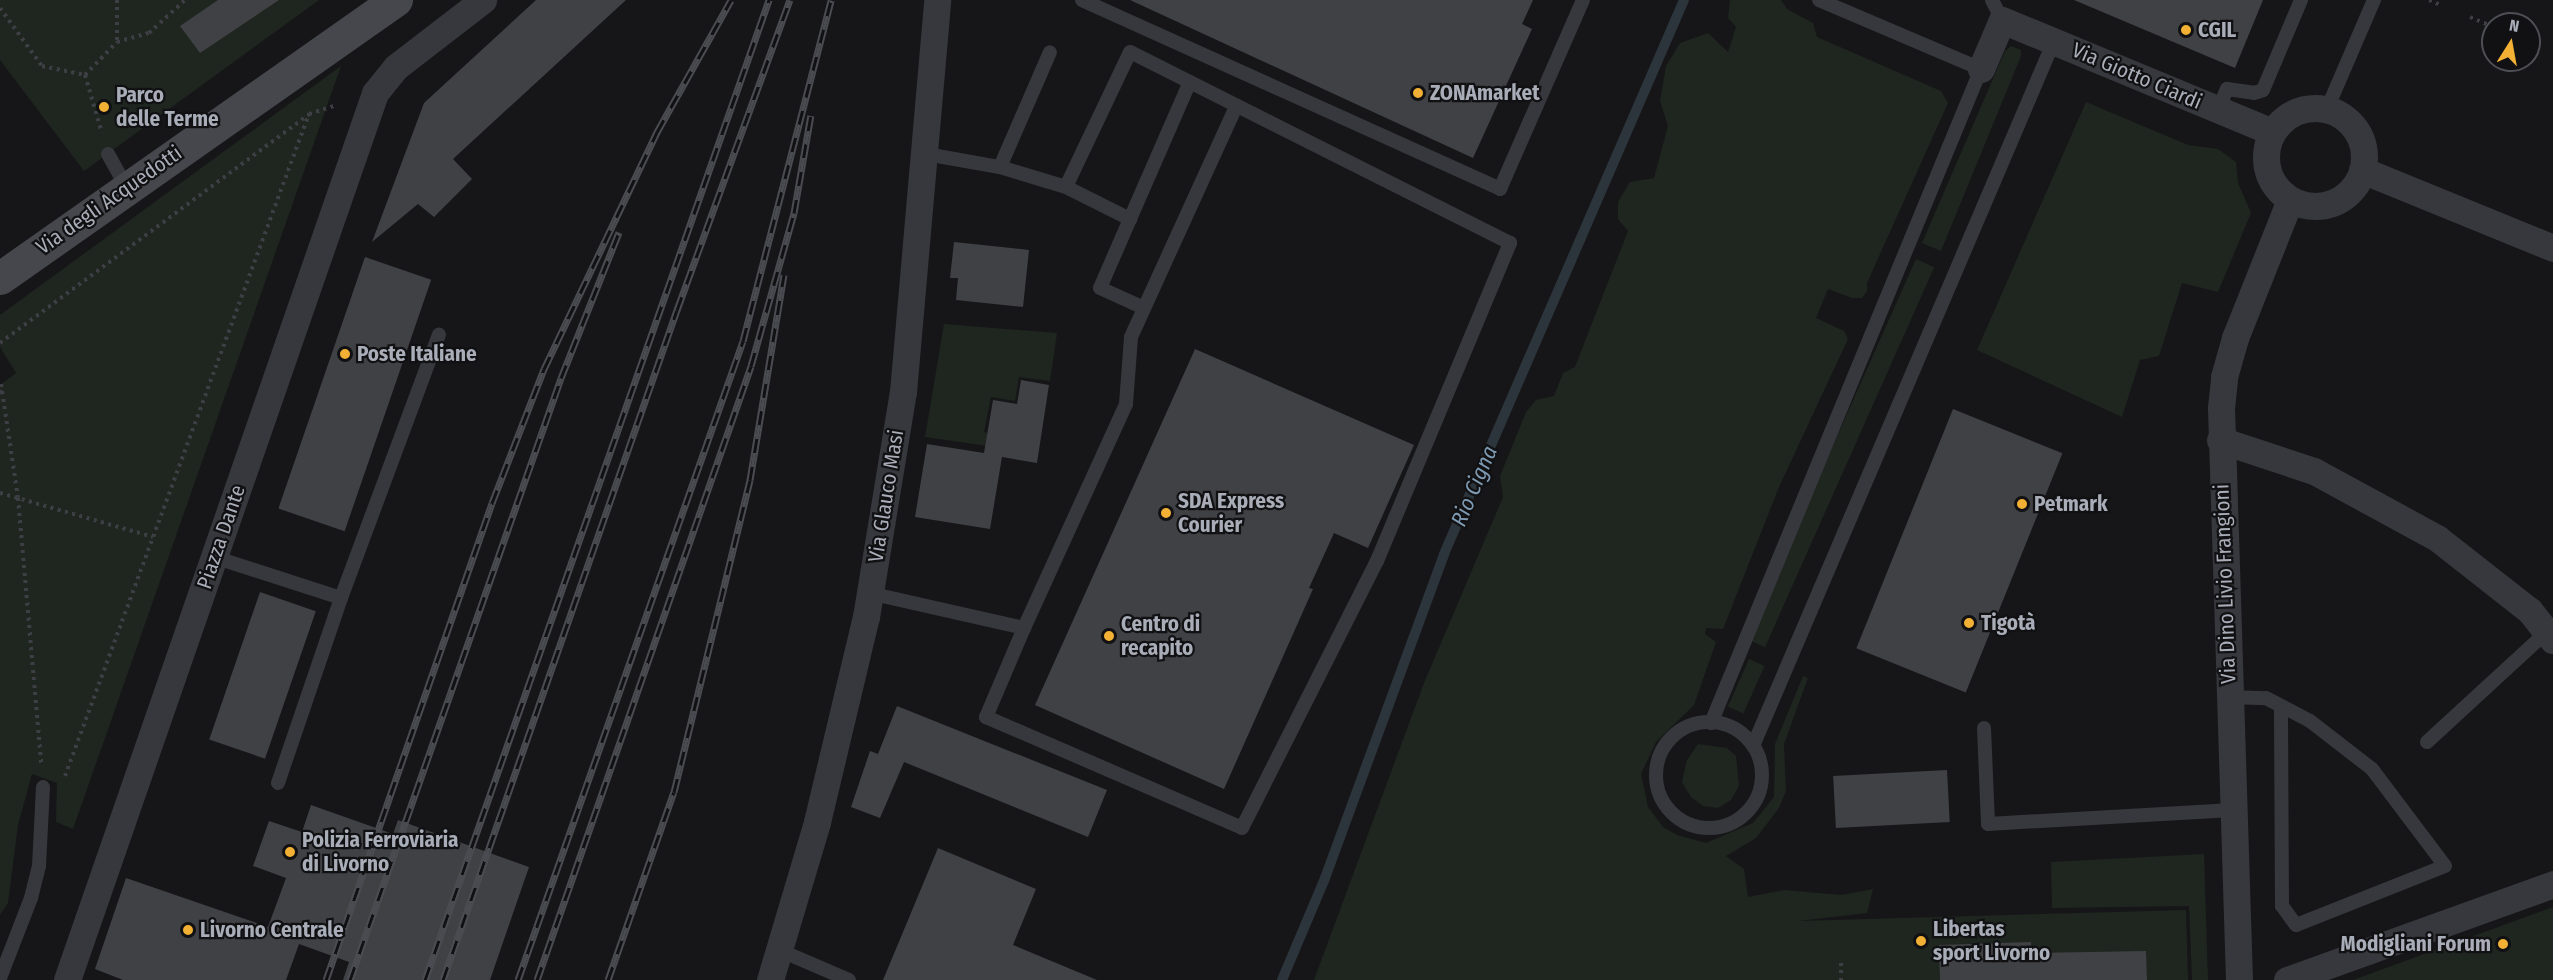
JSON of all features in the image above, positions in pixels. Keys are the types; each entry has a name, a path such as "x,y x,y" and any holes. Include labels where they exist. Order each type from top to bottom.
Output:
{"main road":[{"name":"Via degli Acquedotti","path":"0,278 126,186 396,0"}],"street":[{"name":"Piazza Dante","path":"67,980 375,93 396,67 483,0"},
{"name":"Via Glauco Masi","path":"770,980 817,822 869,593 903,392 926,153 937,0"},
{"name":"Via Giotto Ciardi","path":"1981,69 1997,10 2054,41 2272,132"},
{"path":"2301,109 2327,109 2349,122 2357,132 2363,151 2362,170 2346,195 2333,202 2319,206 2290,200 2278,190 2267,170 2266,147 2272,132 2279,122 2301,109"},
{"path":"2362,170 2553,248"},
{"name":"Via Dino Livio Frangioni","path":"2239,980 2220,440 2223,377 2247,305 2290,200"},
{"path":"2220,440 2314,471 2363,494 2437,538 2530,611 2551,633"},
{"path":"2288,980 2553,884"}],"lane":[{"path":"1082,0 1500,189 1583,0"},
{"path":"1711,723 1981,69 1819,0"},
{"path":"2218,110 2227,89 2254,93 2263,90 2301,0"},
{"path":"2327,109 2374,0"},
{"path":"1753,746 2054,41"},
{"path":"1000,167 1050,52"},
{"path":"1066,187 1130,52 1189,84 1236,107 1510,243 1377,561 1242,828 986,717 1126,404 1131,337 1236,107"},
{"path":"1144,308 1100,288 1189,84"},
{"path":"926,153 1000,167 1066,187 1130,219"},
{"path":"108,154 126,186"},
{"path":"278,783 341,598 439,335"},
{"path":"214,557 341,598"},
{"path":"869,593 1024,628"},
{"path":"2427,742 2551,633"},
{"path":"2228,697 2266,698 2310,721 2372,769 2445,866 2296,925 2282,906 2281,706"},
{"path":"1711,723 1735,729 1753,746 1762,774 1755,803 1746,814 1726,825 1705,828 1690,825 1672,812 1660,794 1658,765 1662,751 1677,735 1696,724 1711,723"},
{"path":"1984,728 1988,825 2233,810"},
{"path":"0,978 31,898 39,866 43,787"},
{"path":"779,950 849,980"}],"path":[{"path":"117,0 117,42"},
{"path":"85,75 117,42 149,33 185,0"},
{"path":"2429,0 2441,5"},
{"path":"0,8 42,66 85,75"},
{"path":"2470,17 2481,22"},
{"path":"85,75 108,154"},
{"path":"0,343 309,114 375,93"},
{"path":"0,393 2,384 18,498 43,787 64,777 309,114"},
{"path":"0,493 153,537"},
{"path":"1840,963 1841,980"}],"shaded area":[{"name":"Parco delle Terme","path":"0,0 319,0 84,171 0,60"},
{"path":"1730,0 1781,0 1787,9 1813,23 1817,37 1941,91 1948,103 1867,283 1867,291 1862,298 1852,298 1828,289 1816,318 1844,331 1848,339 1779,487 1723,629 1706,628 1705,634 1716,642 1694,705 1656,742 1641,774 1648,807 1663,827 1677,835 1706,843 1753,823 1774,797 1775,744 1803,676 1808,678 1784,744 1786,791 1779,808 1756,838 1726,856 1744,869 1748,897 1784,890 1842,895 1873,889 1867,913 1798,921 2186,910 2188,980 1314,980 1424,683 1503,497 1500,476 1526,412 1536,400 1554,396 1563,373 1575,367 1628,231 1618,219 1618,202 1630,182 1654,178 1668,126 1660,101 1666,66 1680,43 1708,33 1728,52 1736,27 1728,18"},
{"path":"2011,46 2021,50 2021,56 1941,251 1922,243 2005,51"},
{"path":"341,66 73,829 56,822 57,783 32,774 18,825 8,903 0,915 0,385 16,373 0,347 0,315"},
{"path":"2086,102 2188,145 2218,149 2236,162 2238,183 2251,213 2218,292 2182,283 2159,356 2140,360 2122,417 1977,350"},
{"path":"1916,259 1934,267 1765,647 1747,639"},
{"path":"944,324 1057,333 1050,381 1019,377 1015,401 991,397 984,432 997,435 995,447 925,437"},
{"path":"1749,659 1765,666 1743,713 1728,707"},
{"path":"1698,744 1727,748 1736,756 1739,786 1731,800 1718,808 1703,806 1691,797 1682,782 1687,760"},
{"path":"2204,854 2208,980 2192,980 2189,906 2052,908 2051,862"},
{"name":"Modigliani Forum","path":"2553,907 2553,980 2353,980"}],"building":[{"path":"218,0 279,0 200,53 180,26"},
{"path":"536,0 626,0 453,159 472,179 434,217 418,204 372,242 424,103"},
{"name":"ZONAmarket","path":"1130,0 1533,0 1522,24 1532,29 1473,158"},
{"path":"2074,0 2263,0 2235,68"},
{"path":"954,242 1029,250 1023,307 956,300 958,278 950,278"},
{"path":"365,257 431,280 345,531 278,509"},
{"path":"1195,349 1414,445 1368,548 1334,533 1309,588 1313,589 1224,789 1035,705"},
{"path":"1021,380 1049,385 1037,463 1002,457 990,529 915,517 927,444 984,453 993,400 1017,404"},
{"path":"1953,409 2062,453 1966,692 1856,648"},
{"path":"260,592 316,611 265,759 209,740"},
{"path":"897,706 1107,790 1088,837 904,762 880,818 851,807 870,751 878,754"},
{"path":"1947,770 1950,822 1836,828 1833,776"},
{"path":"311,805 393,834 398,820 529,867 490,980 343,980 349,962 299,944 286,980 123,980 95,969 126,878 268,927 286,878 253,866 269,821 302,832"},
{"path":"938,848 1036,889 1013,945 1097,980 883,980"},
{"path":"2031,942 2031,953 2146,951 2147,980 1940,980 1939,945"}],"waterway":[{"name":"Rio Cigna","path":"1282,980 1325,878 1444,554 1684,0"}],"railway":[{"path":"326,980 492,503 544,369 657,132 731,0"},
{"path":"425,980 769,0"},
{"path":"443,980 677,310 790,0"},
{"path":"518,980 743,341 831,0"},
{"path":"537,980 751,366 794,213 811,115"},
{"path":"350,980 561,378 619,232"},
{"path":"608,980 674,792 750,480 784,275"}],"place":[{"name":"CGIL","path":"2186,30"},
{"name":"ZONAmarket","path":"1418,93"},
{"name":"Parco delle Terme","path":"104,107"},
{"name":"Poste Italiane","path":"345,354"},
{"name":"Petmark","path":"2022,504"},
{"name":"SDA Express Courier","path":"1166,513"},
{"name":"Tigotà","path":"1969,623"},
{"name":"Centro di recapito","path":"1109,636"},
{"name":"Polizia Ferroviaria di Livorno","path":"290,852"},
{"name":"Livorno Centrale","path":"188,930"},
{"name":"Libertas sport Livorno","path":"1921,941"},
{"name":"Modigliani Forum","path":"2503,944"}]}
